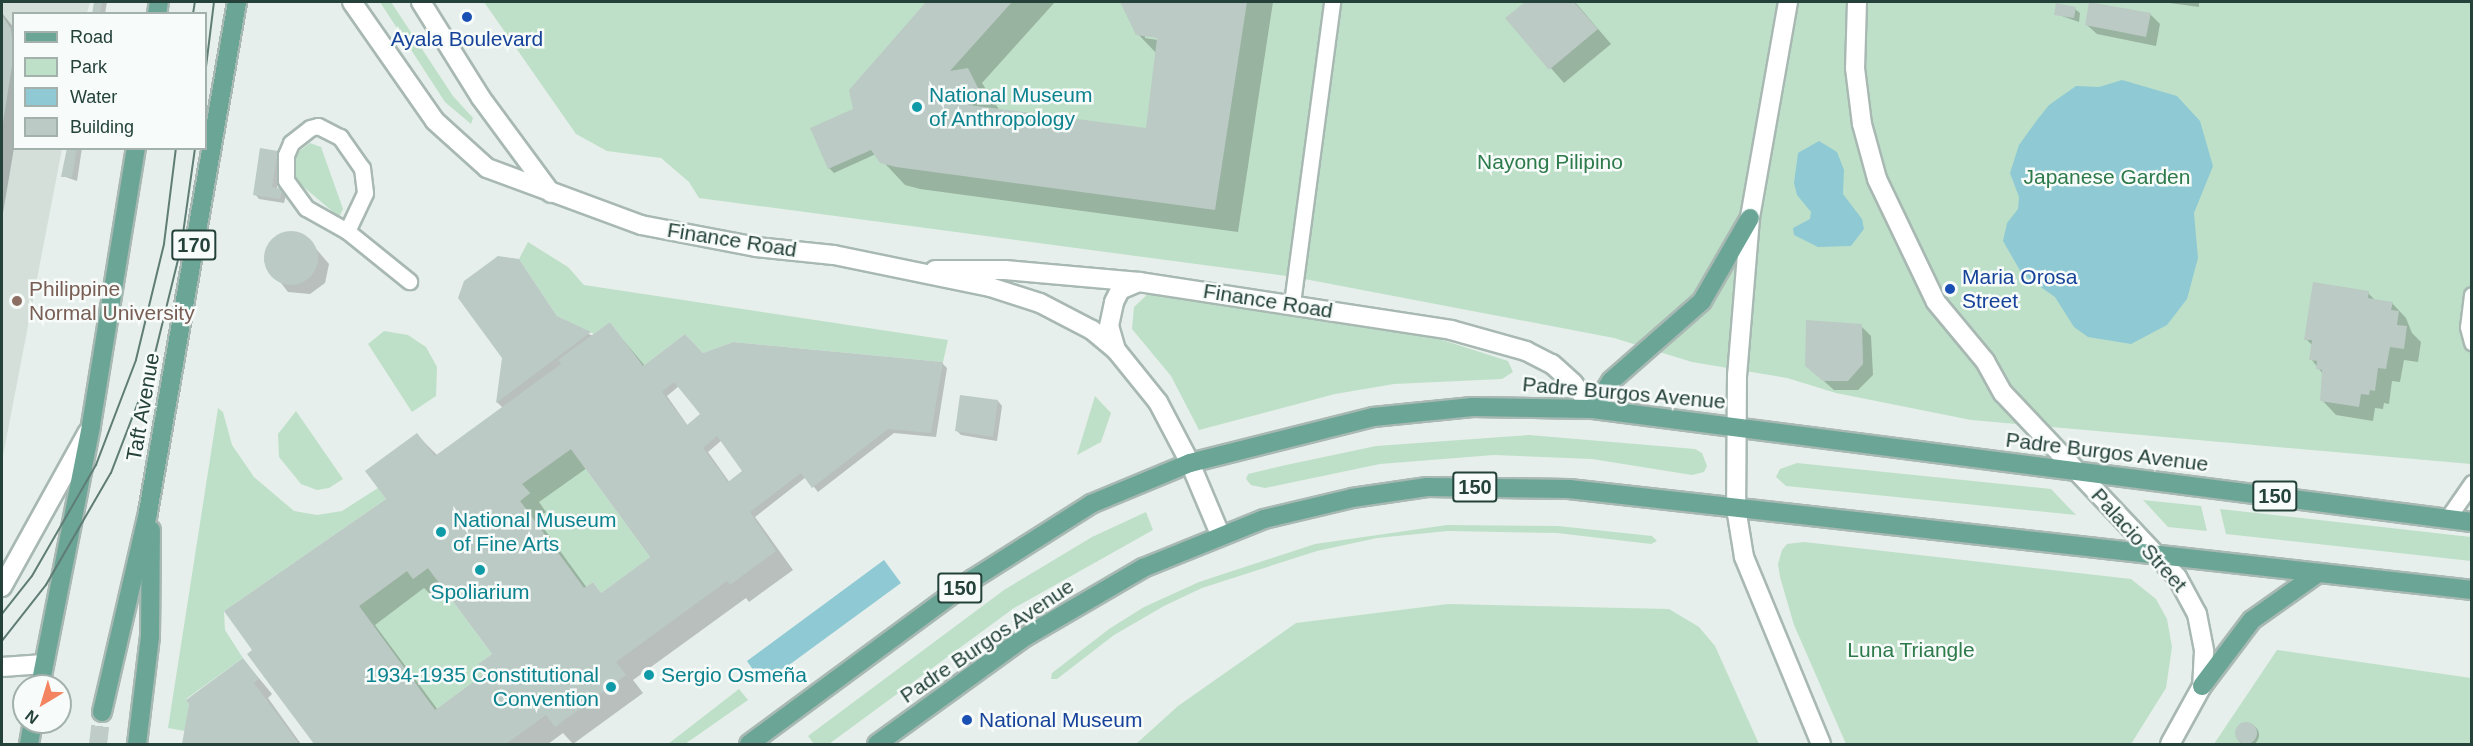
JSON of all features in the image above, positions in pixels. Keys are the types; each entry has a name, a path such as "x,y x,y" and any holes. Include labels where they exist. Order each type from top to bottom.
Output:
{"main road":[{"name":"Taft Avenue","path":"102,712 152,489 237,2"},
{"name":"Finance Road","path":"352,2 435,121 465,151 487,168 641,225 918,272 1040,303 1092,330 1116,350 1158,402 1190,463 1220,534"},
{"path":"421,2 481,98 551,192"},
{"path":"1788,2 1750,218 1736,426 1736,508 1744,557 1821,744"},
{"path":"1857,2 1855,69 1863,124 1877,179 1903,240 1936,302 1985,361 2003,393 2078,472"},
{"path":"42,674 91,425 136,150"},
{"path":"1593,409 1611,381 1702,301 1750,218"},
{"name":"Finance Road","path":"918,272 961,268 1139,282 1292,303 1451,330 1527,351 1552,364 1573,383 1593,409"},
{"path":"1116,350 1109,326 1114,302 1120,291 1139,282"},
{"name":"Padre Burgos Avenue","path":"749,744 1023,544 1091,504 1190,463 1373,417 1473,407 1593,409 2472,522"},
{"path":"2,587 91,425"},
{"name":"Palacio Street","path":"2078,472 2177,577 2197,614 2204,651 2202,686 2170,744"},
{"name":"Padre Burgos Avenue","path":"877,744 1025,637 1143,567 1220,534 1264,519 1352,498 1427,488 1569,489 2472,590"},
{"path":"137,744 150,636 152,489"},
{"path":"2202,686 2252,620 2317,573"},
{"path":"2,667 44,664"}],"lane":[{"path":"1292,303 1332,2"},
{"path":"347,231 366,193 362,168 340,137 318,126 310,128 291,143 286,155 286,180 306,207 347,231 409,281"},
{"path":"2472,295 2468,327 2472,342"},
{"path":"2447,519 2472,483"}],"shaded area":[{"name":"Philippine Normal University","path":"2,2 90,2 87,12 12,12 12,150 62,150 2,461"}],"green space":[{"path":"380,2 391,2 453,96 473,118 471,124 445,102"},
{"path":"484,2 2471,2 2471,464 1971,420 1836,393 1787,378 1692,362 1614,338 1294,277 699,198 689,182 661,158 607,151 576,134"},
{"path":"310,143 321,147 343,209 339,217 293,178 297,153"},
{"path":"528,242 568,267 584,285 948,340 943,362 733,342 703,353 685,334 643,366 610,322 594,334 557,316 519,259"},
{"path":"1151,291 1342,317 1436,338 1508,361 1513,372 1502,379 1394,384 1335,394 1199,430 1171,376 1132,329 1134,307"},
{"path":"384,331 408,335 426,347 437,367 436,396 412,412 368,344"},
{"path":"1095,396 1111,413 1101,442 1077,455"},
{"path":"218,408 223,412 232,445 254,477 294,511 317,515 342,511 378,488 386,499 224,611 225,630 243,658 186,699 189,704 185,731 168,728"},
{"path":"296,411 343,479 329,488 317,490 301,484 279,457 278,434"},
{"path":"1529,435 1695,449 1702,453 1707,466 1704,472 1692,475 1592,459 1494,455 1380,464 1265,488 1251,485 1246,479 1248,474 1376,446"},
{"path":"571,449 650,557 601,593 593,582 584,588 520,501 530,493 522,484"},
{"path":"1797,463 2051,489 2076,515 1786,486 1776,477 1780,469"},
{"path":"2143,500 2201,506 2207,531 2168,527"},
{"path":"2220,509 2471,537 2471,561 2226,534"},
{"path":"1146,512 1153,530 1014,608 829,744 814,744 808,736 1004,590 1092,537"},
{"path":"1447,525 1558,526 1652,536 1657,541 1651,544 1557,533 1448,531 1377,538 1317,551 1202,588 1164,606 1114,635 1057,679 1051,679 1052,673 1109,629 1144,607 1199,582 1315,544"},
{"name":"Luna Triangle","path":"1804,542 2131,579 2156,599 2167,619 2172,647 2166,688 2131,744 1846,744 1794,625 1780,577 1778,564 1782,550 1787,544"},
{"path":"428,568 492,654 478,664 485,673 435,710 359,606 407,571 413,579"},
{"path":"1448,604 1669,609 1699,627 1715,646 1759,744 1136,744 1178,706 1296,623"},
{"path":"2277,650 2471,678 2471,744 2214,744"},
{"path":"739,689 748,700 685,744 668,744"}],"water":[{"path":"2122,80 2177,96 2200,121 2213,166 2194,213 2198,258 2187,299 2167,325 2131,344 2088,337 2074,327 2055,297 2022,274 2003,241 2007,223 2018,209 2019,197 2010,173 2019,145 2037,120 2049,105 2076,86 2099,87"},
{"path":"1819,141 1837,152 1844,170 1843,194 1862,219 1864,229 1851,246 1818,247 1794,235 1793,228 1810,219 1811,212 1797,195 1794,183 1798,153"},
{"path":"884,560 901,583 763,684 747,661"}],"building":[{"path":"94,2 102,2 100,12 92,12"},
{"name":"National Museum of Anthropology","path":"926,2 1012,2 950,71 968,68 981,94 969,105 1146,128 1157,38 1136,35 1120,2 1247,2 1215,210 896,167 880,163 871,150 828,169 810,128 853,109 849,90"},
{"path":"1525,2 1574,2 1598,29 1549,70 1505,18"},
{"path":"2089,2 2151,13 2146,37 2085,25"},
{"path":"2056,3 2076,7 2074,18 2054,15"},
{"path":"2,15 11,29 12,37 12,66 3,123"},
{"path":"260,148 278,151 272,187 282,189 280,199 253,195"},
{"path":"67,150 77,150 72,177 61,177"},
{"path":"286,231 296,231 310,239 316,248 318,258 316,268 310,277 296,285 286,285 269,273 264,263 264,253 276,236"},
{"path":"498,256 519,259 557,316 591,332 496,403 502,358 458,298 464,281"},
{"path":"2313,282 2369,291 2368,298 2393,302 2391,310 2399,311 2397,325 2407,326 2404,349 2390,347 2386,369 2378,368 2375,391 2370,390 2369,395 2361,394 2359,407 2320,401 2322,370 2316,369 2317,361 2309,360 2312,340 2304,340"},
{"path":"1806,320 1862,324 1863,364 1848,381 1823,381 1805,366"},
{"name":"National Museum of Fine Arts","path":"610,322 643,366 685,334 703,353 733,342 943,362 931,433 888,429 812,488 801,473 750,512 776,551 730,585 727,581 616,662 626,675 555,727 546,715 506,744 314,744 247,654 252,650 224,611 386,499 365,471 417,433 435,456 561,364 558,360","holes":["674,382 700,414 687,425 662,392","717,436 742,471 728,482 703,448","571,449 650,557 601,593 593,582 584,588 520,501 530,493 522,484","428,568 492,654 478,664 485,673 435,710 359,606 407,571 413,579"]},
{"path":"960,395 998,400 993,437 955,431"},
{"path":"243,658 259,679 254,683 299,744 182,744 189,704 186,700"},
{"path":"2246,722 2254,725 2257,733 2254,741 2246,744 2238,741 2235,733 2238,725"}],"tunnel":[{"path":"98,744 102,712"}],"tram line":[{"path":"193,12 195,2"},
{"path":"207,59 214,2"},
{"path":"2,614 32,576 96,465 136,360 164,244 176,150"},
{"path":"2,641 46,585 111,473 152,366 181,248 195,150"}],"place":[{"name":"Ayala Boulevard","path":"467,17"},
{"name":"National Museum of Anthropology","path":"917,107"},
{"name":"Maria Orosa Street","path":"1950,289"},
{"name":"Philippine Normal University","path":"17,301"},
{"name":"National Museum of Fine Arts","path":"441,532"},
{"name":"Spoliarium","path":"480,570"},
{"name":"Sergio Osmeña","path":"649,675"},
{"name":"1934-1935 Constitutional Convention","path":"611,687"},
{"name":"National Museum","path":"967,720"}],"park label":[{"name":"Nayong Pilipino","path":"1550,162"},
{"name":"Japanese Garden","path":"2107,177"}]}
